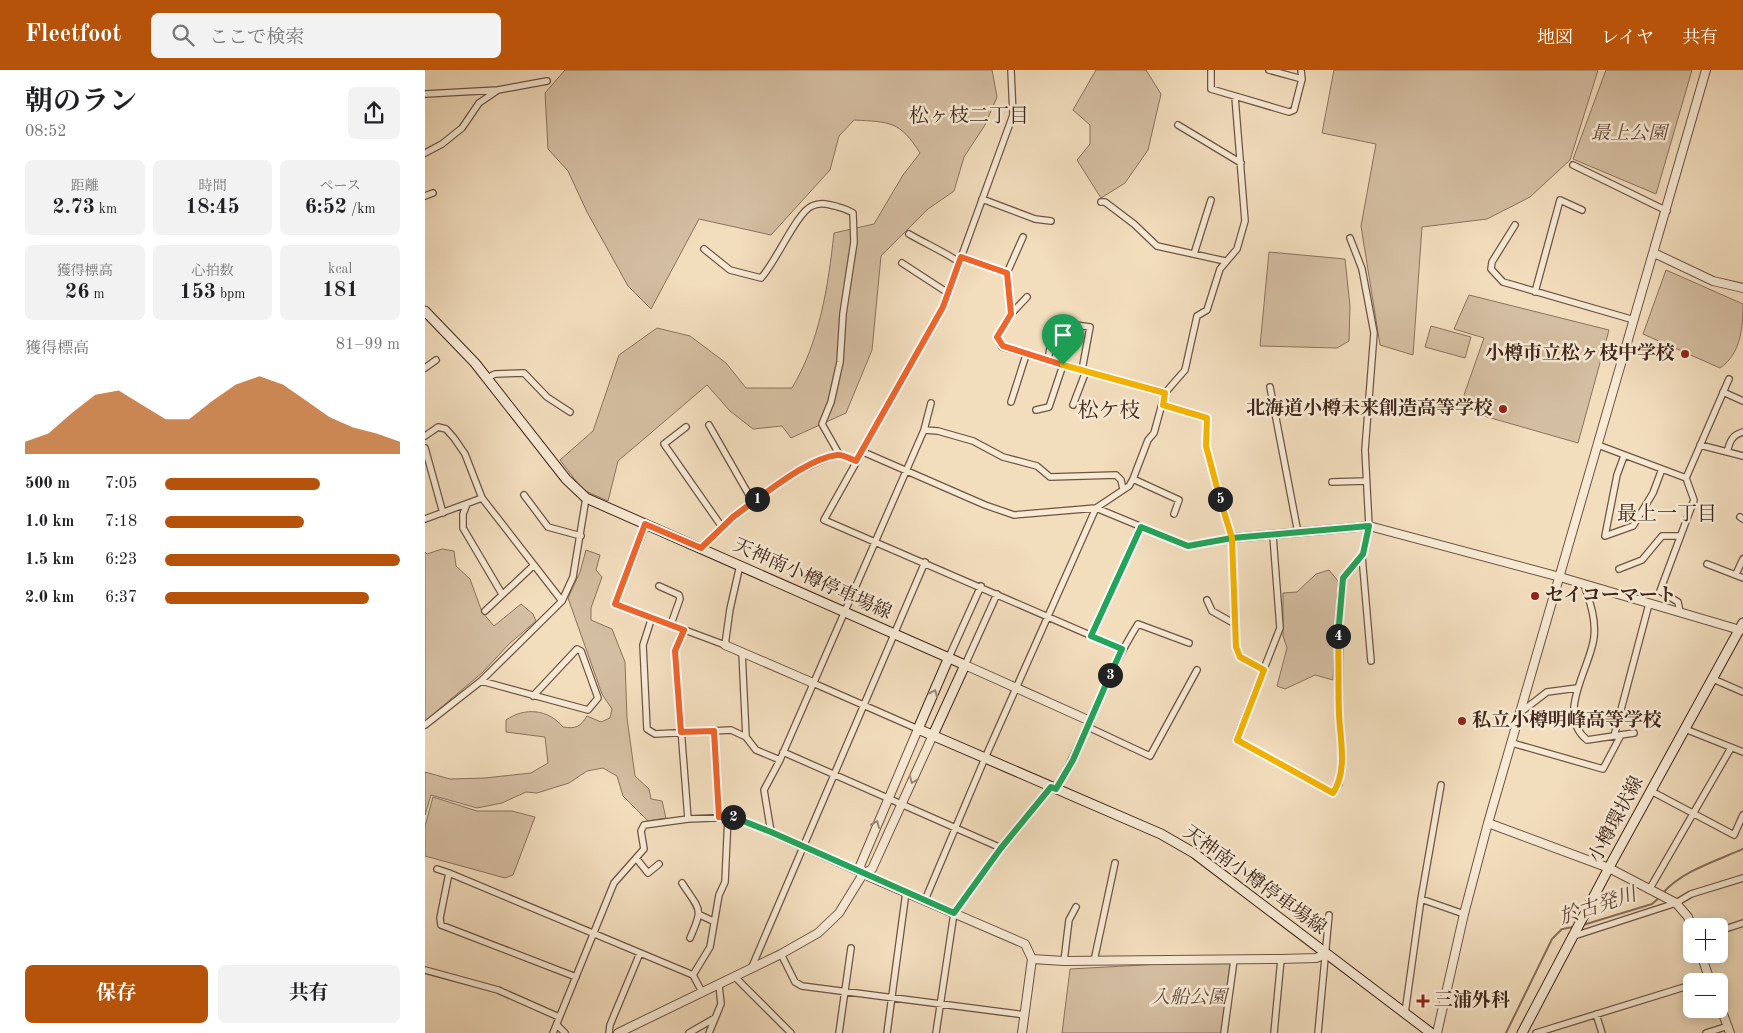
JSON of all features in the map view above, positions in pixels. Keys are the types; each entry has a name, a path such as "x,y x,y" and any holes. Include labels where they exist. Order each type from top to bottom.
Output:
{"main road":[{"name":"天神南小樽停車場線","path":"425,311 487,378 566,479 586,498 965,665"},
{"name":"小樽環状線","path":"1522,1033 1609,868 1741,627"},
{"path":"918,729 949,657"},
{"path":"933,735 965,665"},
{"name":"天神南小樽停車場線","path":"918,729 1161,834 1193,853 1431,1033"}],"street":[{"path":"1011,70 1013,115 943,307 861,451 825,520 981,586 1122,649"},
{"path":"1211,70 1211,89 1289,112 1294,110 1302,79 1301,70"},
{"path":"1269,70 1302,79"},
{"path":"1437,1033 1464,914 1488,823 1667,211 1706,70"},
{"path":"425,94 498,90 547,81"},
{"path":"425,153 442,144 462,128 479,103 498,90"},
{"path":"925,900 985,758 1018,688 1096,508 1123,490 1133,478 1147,440 1154,433 1165,393 1185,370 1197,316 1207,310 1213,286 1225,261 1237,250 1245,221 1235,97"},
{"path":"1178,125 1241,163"},
{"path":"1573,165 1667,211"},
{"path":"425,196 433,193"},
{"path":"982,199 1035,218 1051,221"},
{"path":"1195,254 1211,200"},
{"path":"1535,292 1561,200 1582,210"},
{"path":"1101,202 1105,202 1134,224 1157,246 1225,261"},
{"path":"704,249 730,270 761,278 772,266 795,223 810,207 823,204 847,209 853,213 855,217 854,242 843,314 840,362 831,402 822,424 839,454 856,461"},
{"path":"1515,225 1498,252 1491,269 1503,282 1634,320"},
{"path":"909,234 927,245 941,249 960,260 1007,273"},
{"path":"1011,314 1007,273 1023,237"},
{"path":"1350,238 1362,269 1374,333 1365,450 1369,526 1362,556 1371,661"},
{"path":"1654,253 1713,281 1743,288"},
{"path":"902,263 948,293"},
{"path":"1027,297 1011,314 997,337 1003,346 1026,355 1165,393"},
{"path":"1048,361 1054,322 1090,327 1084,370 1073,405"},
{"path":"1011,402 1026,355"},
{"path":"425,368 436,360"},
{"path":"1036,410 1049,407 1063,365"},
{"path":"487,378 495,374 524,373 547,398 570,412"},
{"path":"1680,612 1678,602 1660,591 1694,500 1686,478 1729,379"},
{"path":"1270,387 1298,533"},
{"path":"1723,392 1743,401"},
{"path":"771,832 764,790 780,760 924,430 931,403"},
{"path":"1163,405 1207,418 1206,446 1232,538 1236,647 1240,657 1264,670"},
{"path":"709,425 753,502"},
{"path":"425,436 438,427 450,434 465,454 482,498 561,601"},
{"path":"686,427 664,444 722,527"},
{"path":"924,430 938,431 973,441 1003,457 1037,466 1049,477 1070,478 1116,475 1121,480 1123,490"},
{"path":"1727,452 1734,434 1743,432"},
{"path":"1598,444 1686,478"},
{"path":"1700,445 1743,456"},
{"path":"425,448 443,513"},
{"path":"861,451 985,505 1014,515 1096,508 1188,546 1232,538 1273,536 1369,526 1560,577 1649,604 1741,627"},
{"path":"701,548 722,527 753,502 804,468 839,454"},
{"path":"1625,456 1617,475 1605,536 1633,526 1653,493 1662,469"},
{"path":"1133,478 1179,500 1174,514"},
{"path":"1331,482 1366,481"},
{"path":"524,495 548,527 581,536"},
{"path":"425,519 482,498"},
{"path":"425,725 481,681 561,601 573,577 586,498"},
{"path":"467,504 463,514 463,528 502,594"},
{"path":"645,524 615,604 742,652 918,729 887,798 860,866 863,874"},
{"path":"1091,636 1141,527"},
{"path":"1273,536 1281,628 1237,740 1333,793 1339,784 1342,759 1339,705 1340,599 1343,578 1362,556"},
{"path":"1619,569 1642,560 1662,536 1680,536"},
{"path":"1736,574 1743,559"},
{"path":"751,969 925,562"},
{"path":"1707,564 1743,578"},
{"path":"485,611 534,565"},
{"path":"725,645 730,609 740,566"},
{"path":"1584,584 1595,617 1594,640 1577,688 1574,708 1578,728 1582,736 1587,740 1634,733"},
{"path":"659,586 679,595 681,599 671,624"},
{"path":"949,657 981,586"},
{"path":"997,594 965,665 1018,688 1150,756 1197,670"},
{"path":"1207,600 1212,611 1235,624"},
{"path":"1614,736 1649,604"},
{"path":"652,617 643,645 647,729 655,734 731,730 746,738 756,750 780,760"},
{"path":"936,1033 954,913 1001,848 1054,788 1073,760 1122,649 1137,624 1189,643"},
{"path":"684,630 675,651 688,820"},
{"path":"481,681 533,696 588,710 598,698 581,650 577,649 533,696"},
{"path":"742,652 746,738"},
{"path":"1713,678 1743,692"},
{"path":"1521,712 1547,692 1577,688"},
{"path":"1685,729 1743,752"},
{"path":"714,731 719,817"},
{"path":"618,1033 781,954 818,933 829,923 846,904 863,874 872,869 903,805 933,735"},
{"path":"1512,743 1603,769 1621,735"},
{"path":"1649,890 1731,748"},
{"path":"783,752 1001,848"},
{"path":"1405,1014 1421,899 1441,786"},
{"path":"1651,791 1734,834 1743,815"},
{"path":"693,975 710,946 713,921 719,896 725,882 728,816"},
{"path":"553,1033 595,933 613,883 644,849 641,831 643,825 728,816 771,832 1025,944 1033,959 1022,1033"},
{"path":"1488,823 1609,868 1673,901 1688,918"},
{"path":"636,858 648,873 659,864"},
{"path":"1094,961 1112,887 1115,863"},
{"path":"437,869 693,975 702,992"},
{"path":"449,873 440,918 441,925 576,977"},
{"path":"1575,933 1743,878"},
{"path":"683,883 698,907 700,915 690,938"},
{"path":"887,1033 906,892"},
{"path":"1421,899 1464,914"},
{"path":"1064,961 1069,920 1076,907"},
{"path":"700,915 713,921"},
{"path":"1318,1033 1329,915"},
{"path":"1728,928 1743,924"},
{"path":"839,1033 851,948"},
{"path":"609,1033 610,1025 640,952"},
{"path":"781,954 795,982 802,986 845,990 1025,1015"},
{"path":"1033,959 1064,961 1233,960 1316,958 1326,954"},
{"path":"1274,1033 1281,959"},
{"path":"1224,1033 1233,960"},
{"path":"425,970 498,990 559,1017"},
{"path":"735,977 791,1033"},
{"path":"709,1033 721,1004 719,985"},
{"path":"1536,1033 1683,987"},
{"path":"1596,1014 1602,1033"},
{"path":"689,1033 715,1018"},
{"path":"557,1025 565,1033"},
{"path":"1706,1033 1729,1029"}],"green space":[{"path":"565,70 992,70 997,97 985,125 964,157 954,191 928,209 881,256 872,350 846,413 791,438 782,426 753,429 730,411 707,385 618,461 608,501 583,490 560,460 593,431 619,355 657,328 690,336 726,363 746,388 792,388 810,352 816,333 829,273 834,233 874,224 903,175 920,153 913,142 893,125 854,120 839,136 830,170 771,235 699,219 651,309 628,286 587,212 568,171 548,149 545,93"},
{"path":"1096,70 1146,70 1161,94 1148,150 1125,183 1101,198 1077,160 1090,144 1090,125 1073,110"},
{"path":"1334,70 1598,70 1570,160 1530,197 1487,219 1422,227 1413,355 1380,345 1361,226 1376,144 1322,133"},
{"name":"最上公園","path":"1606,70 1692,70 1656,194 1573,159"},
{"path":"1269,252 1345,259 1350,306 1349,341 1337,348 1260,346"},
{"path":"1666,270 1743,304 1741,331 1737,348 1720,368 1643,334"},
{"path":"1469,295 1609,330 1578,443 1477,414 1464,395 1484,338 1454,329"},
{"path":"1431,326 1471,337 1465,358 1425,347"},
{"path":"442,549 454,551 456,566 470,579 482,612 494,626 521,604 533,614 536,621 509,644 483,672 425,721 425,552 427,554"},
{"path":"586,550 600,555 596,570 602,577 591,608 591,620 612,629 625,662 627,718 635,776 649,789 651,799 662,801 666,818 648,821 623,796 617,776 603,768 587,771 569,783 537,793 526,792 502,803 477,808 431,795 425,815 425,772 450,779 485,778 531,773 548,763 545,737 506,732 506,720 513,716 528,712 543,713 550,716 563,727 571,728 580,725 587,716 601,722 610,718 612,709 602,694 568,598 580,572"},
{"path":"1329,570 1338,581 1333,680 1315,675 1285,689 1277,686 1287,648 1283,636 1283,593 1297,592 1316,574"},
{"path":"433,797 477,811 512,811 535,817 513,875 505,878 425,856 425,826"},
{"name":"入船公園","path":"1234,960 1223,1033 1062,1033 1070,969"}],"waterway":[{"name":"於古発川","path":"1663,893 1671,885 1690,873 1743,849"},
{"name":"於古発川","path":"1583,925 1652,904 1660,897"},
{"name":"於古発川","path":"1506,1033 1552,939 1562,929 1573,927"}],"place":[{"name":"小樽市立松ヶ枝中学校","path":"1685,354"},
{"name":"北海道小樽未来創造高等学校","path":"1503,409"},
{"name":"セイコーマート","path":"1535,596"},
{"name":"私立小樽明峰高等学校","path":"1462,721"},
{"name":"三浦外科","path":"1423,1001"}],"district":[{"name":"松ヶ枝二丁目","path":"969,117"},
{"name":"松ケ枝","path":"1109,411"},
{"name":"最上一丁目","path":"1667,515"}],"route":[{"path":"1063,365 1012,351 1003,346 997,337 1011,314 1007,273 961,257 943,307 856,461 839,454 804,468 772,488 733,517 701,548 645,524 615,604 684,630 675,651 681,732 714,731 719,817 736,817 954,913 1001,848 1051,787 1056,789 1073,760 1122,649 1091,636 1141,527 1188,546 1232,538 1273,536 1369,526 1363,554 1343,578 1340,599 1338,619 1339,714 1342,759 1339,784 1333,793 1237,740 1264,670 1240,657 1236,647 1232,538 1206,446 1207,418 1163,405 1165,393 1063,365"}]}
